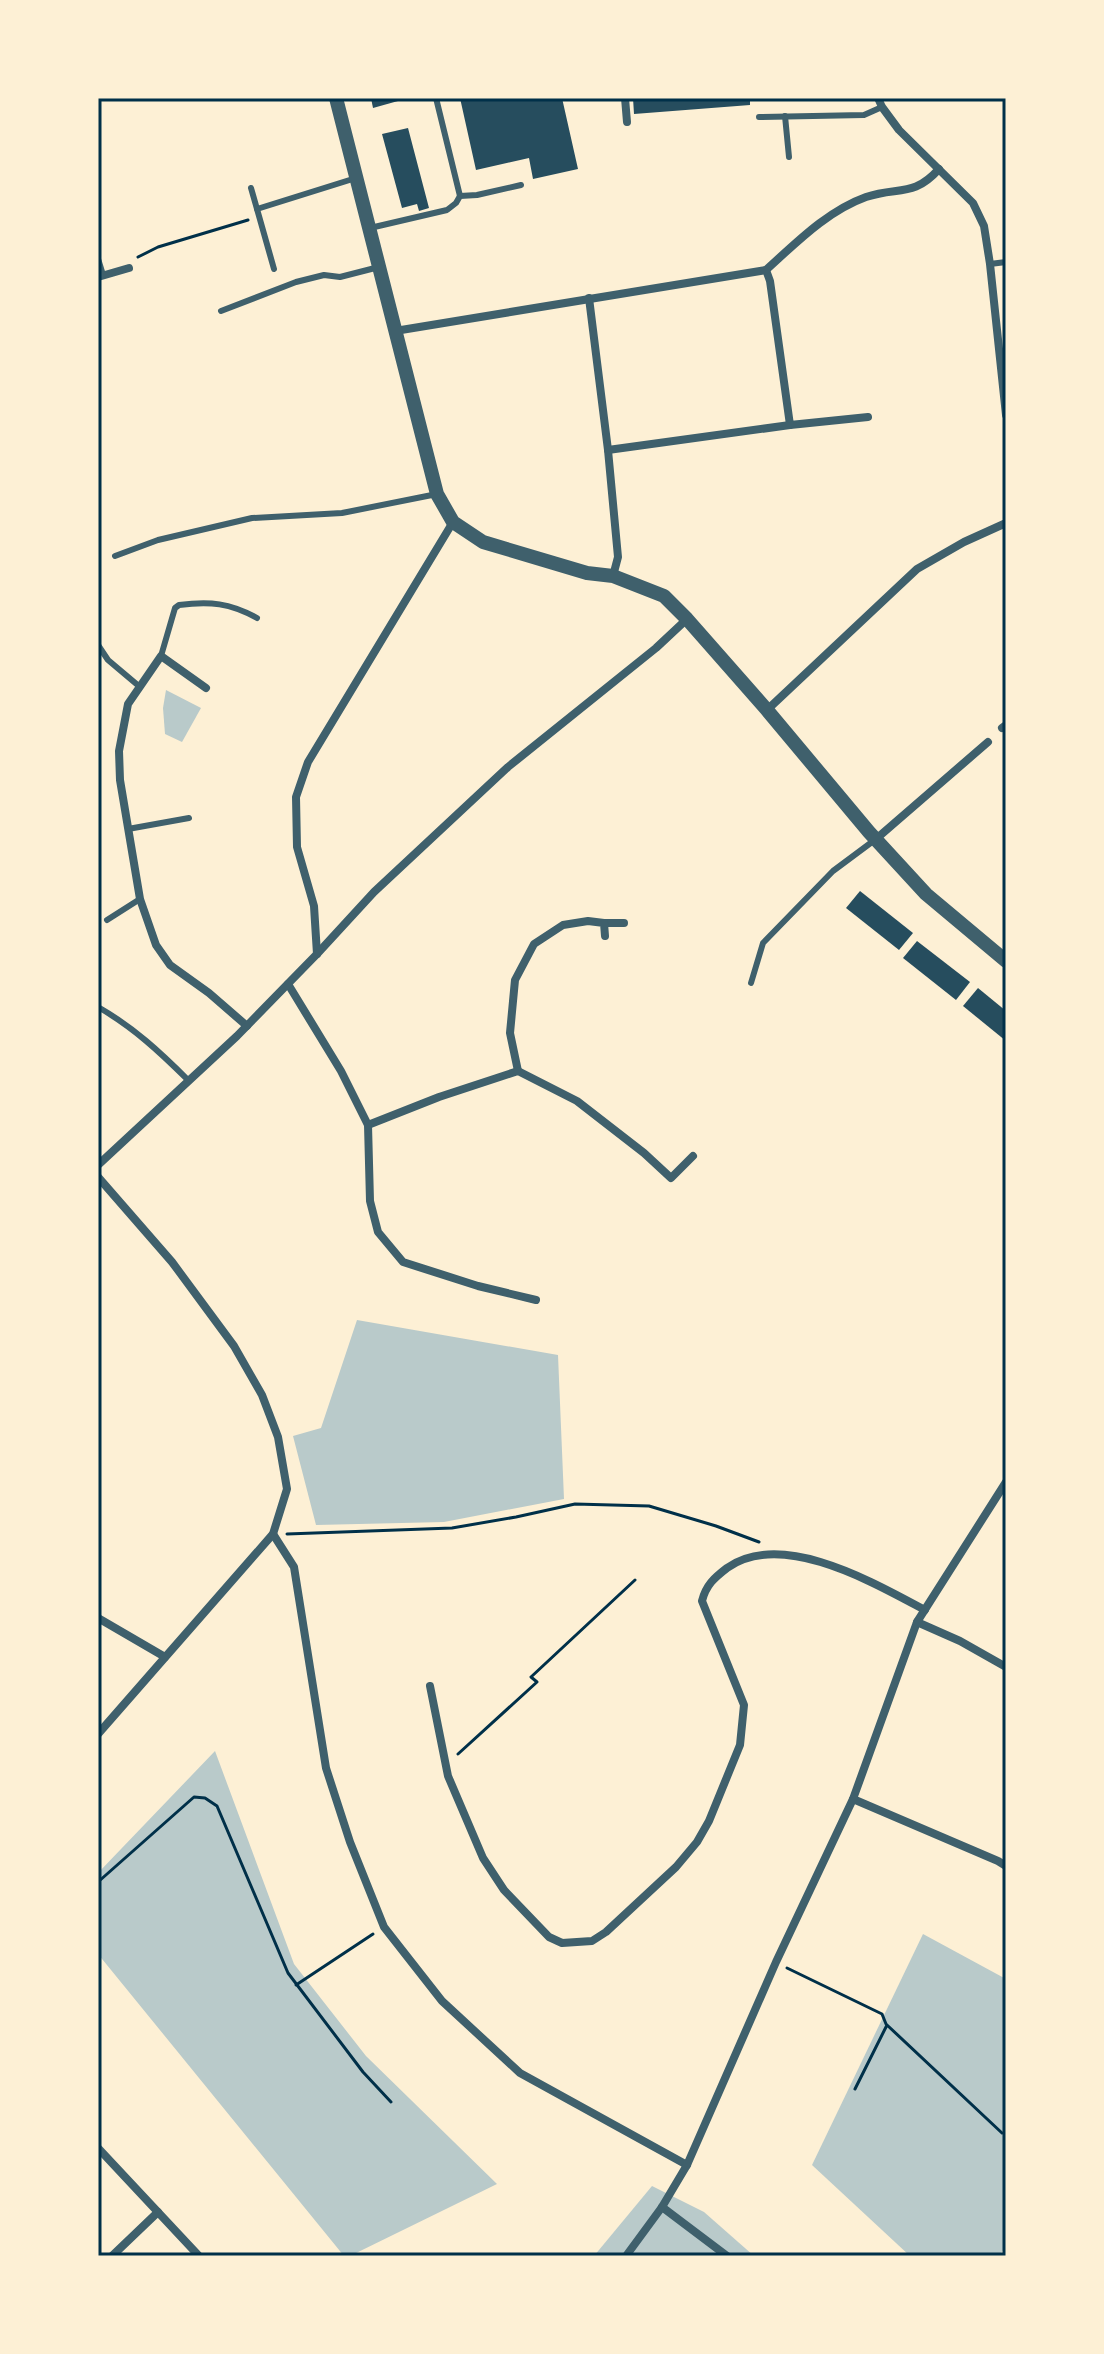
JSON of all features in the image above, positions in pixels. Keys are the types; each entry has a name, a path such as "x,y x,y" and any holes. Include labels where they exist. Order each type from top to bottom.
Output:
{"street":[{"path":"336,98 437,494 453,522 483,542 587,573 613,576 664,596 926,894 1006,961"},
{"path":"625,98 627,122"},
{"path":"880,103 899,130 973,203 984,226 1006,415"},
{"path":"395,331 766,270 835,213 867,197 911,189 927,182 939,169"},
{"path":"101,276 129,268"},
{"path":"766,270 790,425"},
{"path":"589,298 618,557 613,576"},
{"path":"608,450 868,417"},
{"path":"317,954 314,906 297,847 296,797 308,762 453,522"},
{"path":"767,710 917,569 964,542 1006,523"},
{"path":"98,1165 247,1026 374,892 508,767 656,648 687,619"},
{"path":"206,688 161,656 128,704 119,751 120,780 140,899 156,945 170,965 247,1026"},
{"path":"876,839 988,742"},
{"path":"518,1071 510,1033 515,980 534,944 563,925 588,921 624,923"},
{"path":"604,923 605,936"},
{"path":"288,984 341,1071 368,1125 370,1201 378,1232 403,1262 478,1286 536,1300"},
{"path":"368,1125 518,1071 577,1101 671,1178 693,1156"},
{"path":"98,1177 172,1262 234,1346 262,1395 278,1437 287,1489 273,1534 98,1734"},
{"path":"626,2256 662,2207 687,2165 776,1962 853,1799 917,1622 1006,1482"},
{"path":"273,1534 294,1567 326,1768 350,1842 384,1927 442,2001 520,2073 687,2165"},
{"path":"430,1686 448,1776 483,1858 504,1890 549,1937 562,1943 592,1941 606,1932 676,1867 697,1842 709,1821 740,1745 744,1705 702,1601 705,1588 716,1577 736,1562 766,1554 796,1556 864,1577 925,1610"},
{"path":"98,1618 165,1657"},
{"path":"917,1622 960,1641 1006,1667"},
{"path":"853,1799 1006,1866"},
{"path":"98,2148 199,2256"},
{"path":"662,2207 727,2256"},
{"path":"112,2256 158,2212"}],"lane":[{"path":"370,228 447,210 460,196 436,98"},
{"path":"759,117 864,115 880,103"},
{"path":"785,116 789,157"},
{"path":"258,213 356,178"},
{"path":"460,196 521,185"},
{"path":"251,188 274,269"},
{"path":"98,259 101,276"},
{"path":"990,264 1006,262"},
{"path":"221,311 296,282 324,275 340,277 379,267"},
{"path":"115,556 158,540 252,518 342,513 437,494"},
{"path":"161,656 175,608 179,605 224,603 257,618"},
{"path":"98,645 108,660 140,687"},
{"path":"128,829 189,818"},
{"path":"751,983 763,943 833,871 876,839"},
{"path":"107,920 140,899"},
{"path":"98,1007 135,1031 189,1081"}],"path":[{"path":"129,268 134,258 158,247 258,213"},
{"path":"273,1534 452,1528 575,1504 649,1506 770,1546"},
{"path":"446,1765 537,1682 531,1677 635,1580"},
{"path":"98,1882 194,1797 205,1798 217,1806 288,1973 363,2072 391,2102"},
{"path":"296,1985 384,1927"},
{"path":"776,1962 882,2014 887,2025 1002,2133"},
{"path":"855,2089 887,2025"}],"shaded area":[{"path":"166,690 201,708 182,742 165,734 163,708"},
{"path":"357,1320 558,1355 564,1499 444,1522 316,1525 293,1436 321,1428"},
{"path":"215,1751 294,1964 366,2056 497,2184 350,2256 344,2256 98,1954 98,1873"},
{"path":"923,1934 1006,1979 1006,2246 999,2256 910,2256 812,2165"},
{"path":"652,2186 704,2212 754,2256 594,2256"}],"building":[{"path":"371,98 397,98 398,101 373,108"},
{"path":"460,98 562,98 578,169 533,179 529,158 476,170"},
{"path":"633,98 750,98 750,105 634,114"},
{"path":"408,128 429,208 419,211 417,204 402,208 382,134"},
{"path":"860,891 913,933 899,950 846,908"},
{"path":"917,941 970,982 956,1000 903,958"},
{"path":"978,988 1006,1011 1006,1041 963,1006"}]}
